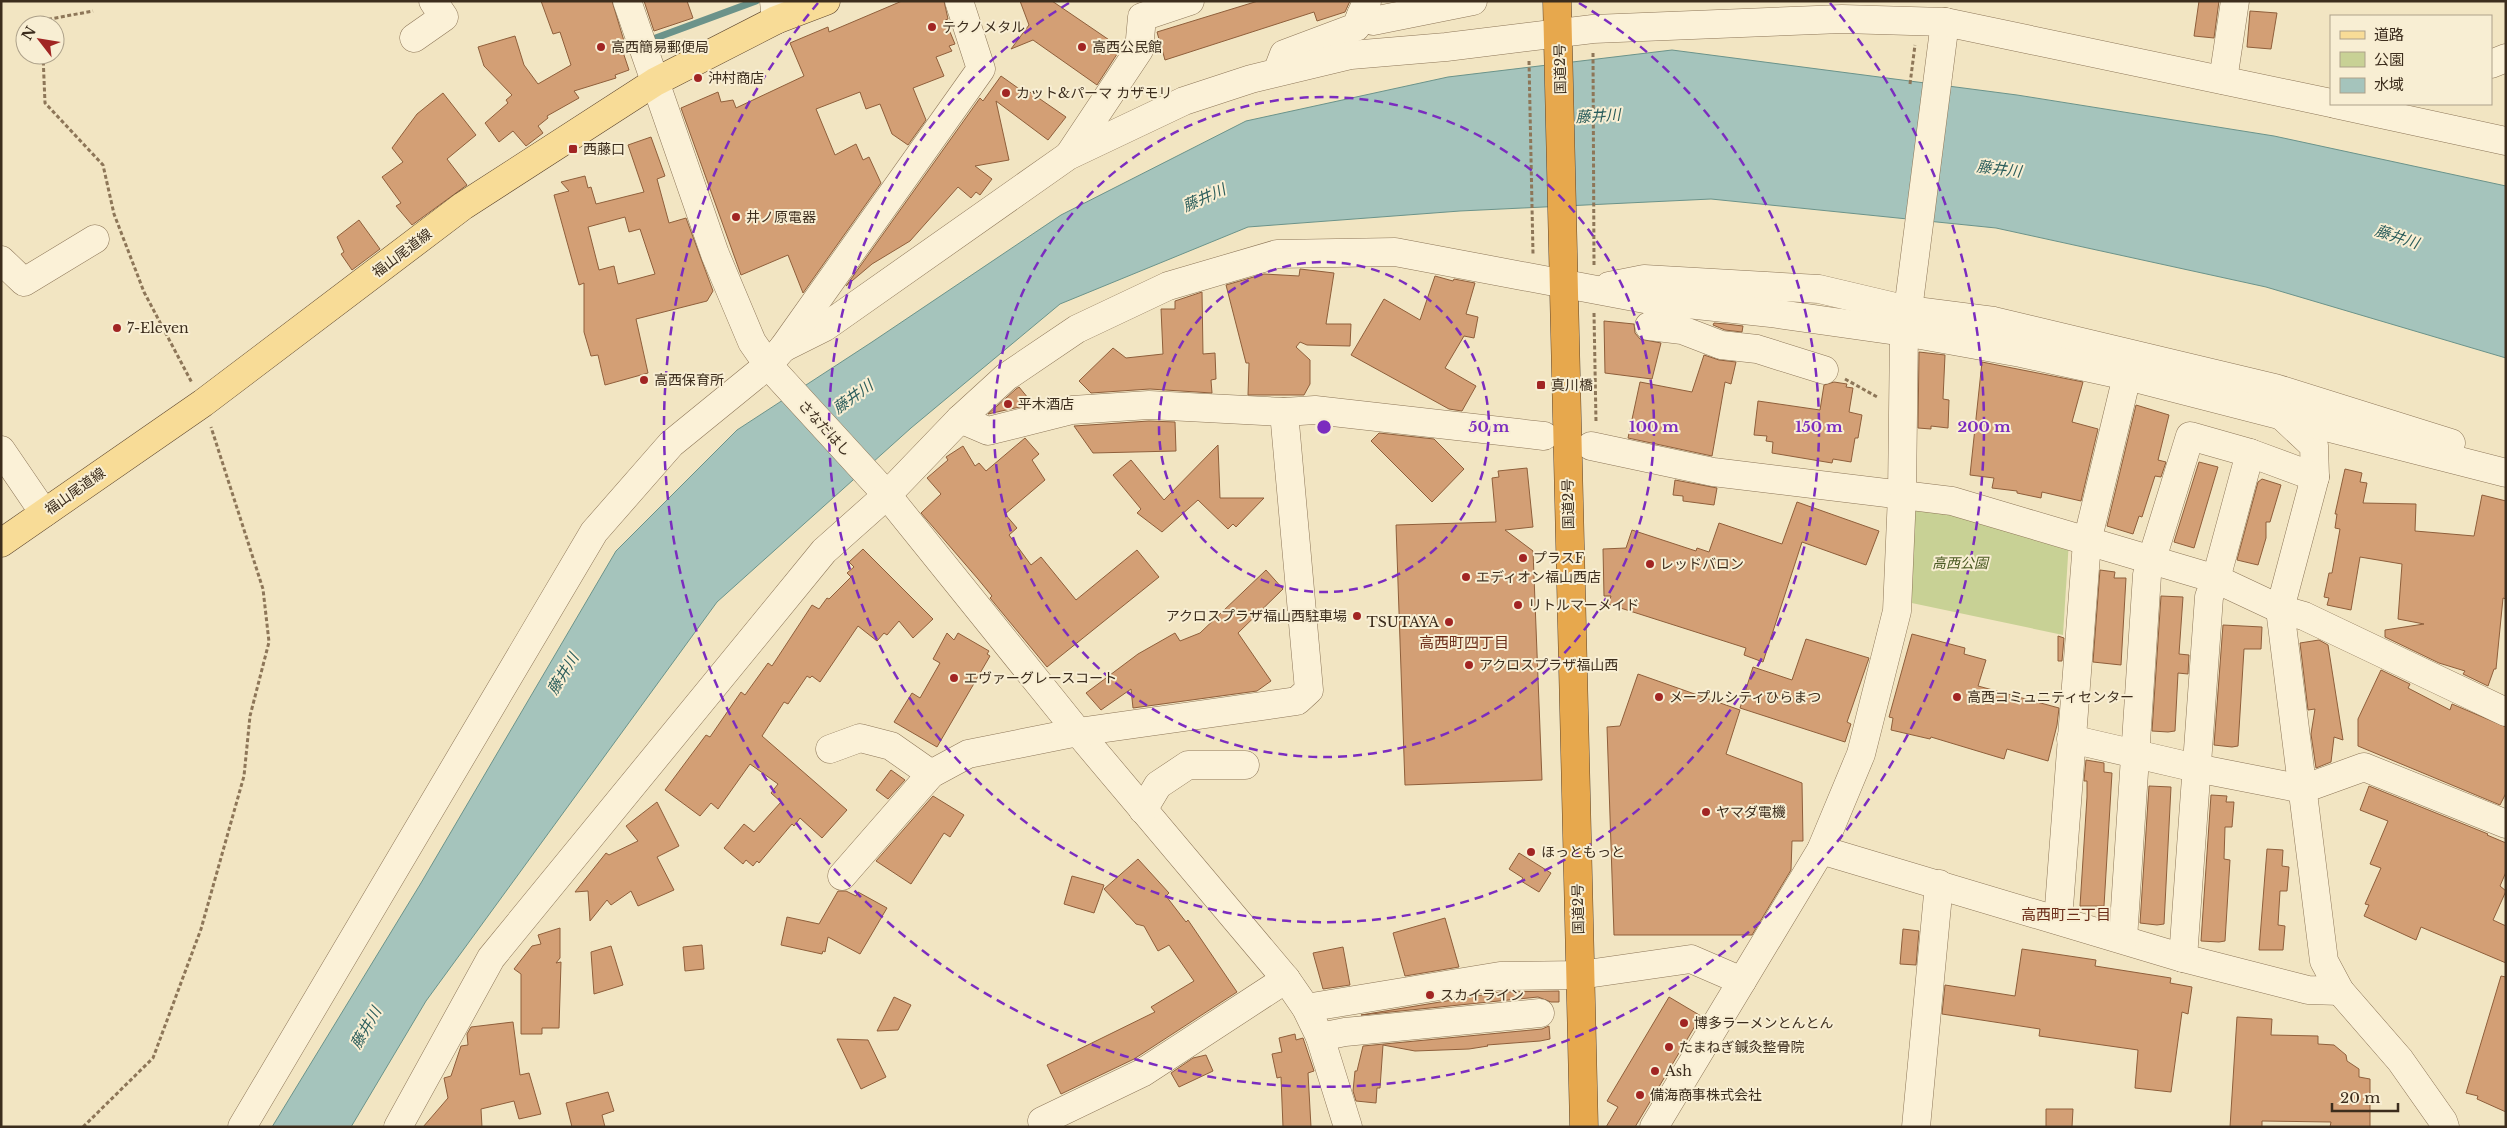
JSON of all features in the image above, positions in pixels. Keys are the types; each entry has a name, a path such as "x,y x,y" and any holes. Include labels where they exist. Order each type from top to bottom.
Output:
{"highway":[{"name":"国道2号","path":"1557,1 1584,1127"}],"main road":[{"name":"福山尾道線","path":"1,543 203,403 463,206 655,82 775,10 826,1"}],"street":[{"path":"414,38 444,17 433,1"},
{"name":"さなだはし","path":"627,1 715,254 752,342 775,362 881,488 1078,732 1286,978 1306,1008 1320,1036 1348,1127"},
{"path":"775,362 981,69 959,1"},
{"path":"1081,144 1139,50 1142,17 1190,1"},
{"path":"1364,8 1373,21 1473,1"},
{"path":"2224,80 2235,1"},
{"path":"1277,73 1284,54 1356,27 1364,8"},
{"path":"242,1127 594,532 671,444 775,362 1081,144 1184,101 1250,79 1351,55 1593,29 1842,10 1945,22 2330,103"},
{"path":"1654,1127 1821,850 1862,754 1897,611 1906,321 1945,22"},
{"path":"2492,64 2506,58"},
{"path":"2345,105 2386,109 2506,141"},
{"path":"1,260 24,282 95,238"},
{"path":"398,1127 491,958 824,551 881,488 1006,377 1077,329 1168,286 1277,254 1395,252 1534,279 1563,272 1594,288 1650,300 1771,313 1906,321 1994,321 2275,388 2427,434 2506,464"},
{"path":"1594,288 1644,279 1820,289 1906,321 2021,353 2128,376 2506,473"},
{"path":"1680,303 1682,330"},
{"path":"1649,326 1682,330 1721,345 1757,349 1824,370"},
{"path":"2058,920 2087,542 2128,376"},
{"path":"2275,388 2280,415 2314,446 2315,477 2280,609 2324,961 2340,991 2400,1060 2443,1121 2445,1127"},
{"path":"960,419 988,431 1072,410 1149,405 1284,412 1315,410 1544,436"},
{"path":"842,876 931,774 968,754 1078,732 1297,701 1309,690 1284,412"},
{"path":"2123,939 2137,754 2147,576 2190,436 2250,453 2315,477"},
{"path":"1594,447 1713,472 1952,501 2216,579 2280,609 2304,616 2506,712"},
{"path":"1,450 44,513"},
{"path":"2183,958 2209,596 2216,579 2250,453"},
{"path":"830,749 860,738 891,746 931,774"},
{"path":"2072,739 2196,768 2303,789 2364,767 2506,824"},
{"path":"1143,810 1158,785 1188,766 1245,765"},
{"path":"1821,850 2183,958 2308,990 2340,991"},
{"path":"1916,1127 1939,884"},
{"path":"1306,1008 1500,976 1580,975 1691,959 1742,981"},
{"path":"1042,1122 1142,1073 1286,978"},
{"path":"1320,1036 1540,1013"}],"path":[{"path":"65,16 93,11"},
{"path":"1593,29 1594,447"},
{"path":"1529,37 1534,279"},
{"path":"43,65 45,103 103,164 114,214 144,292 203,403 263,589 269,642 250,716 244,776 201,929 153,1058 83,1127"},
{"path":"1824,370 1890,404 1903,406"}],"green space":[{"name":"高西公園","path":"1915,505 2069,540 2063,635 1907,602"}],"water":[{"name":"藤井川","path":"1672,50 2017,95 2274,136 2506,186 2506,358 2266,287 1996,228 1711,199 1460,211 1248,227 1060,304 911,428 717,602 426,1001 351,1127 272,1127 421,883 616,551 737,430 1061,215 1246,121 1448,77"}],"building":[{"path":"541,1 612,1 624,41 620,43 629,70 615,75 616,78 574,91 579,98 547,116 548,118 538,126 543,133 526,146 513,131 499,142 485,123 508,103 506,100 512,95 484,66 478,47 515,36 524,65 538,84 571,65 560,32 553,34"},
{"path":"644,1 687,1 693,18 654,31"},
{"path":"902,1 944,1 948,19 945,20 955,44 949,46 952,51 936,57 944,76 913,88 926,120 908,145 892,134 880,104 866,109 860,92 816,109 835,155 856,144 863,160 869,157 881,183 803,293 788,255 741,275 681,108 718,92 721,102 733,100 736,108 804,76 790,43 828,27 829,32"},
{"name":"高西公民館","path":"1020,1 1052,1 1121,48 1097,85 1033,40 1011,49 1029,25"},
{"path":"1258,1 1350,1 1345,12 1317,21 1314,12 1165,60 1157,32"},
{"path":"2199,1 2219,1 2214,38 2194,36"},
{"path":"2250,11 2277,13 2271,49 2247,47"},
{"path":"1001,76 1025,93 1027,90 1066,117 1048,140 996,101 1009,160 975,166 992,179 980,195 976,192 971,198 958,187 910,241 872,264 846,286 980,98 983,101"},
{"path":"443,93 476,135 447,159 467,185 412,225 396,206 401,203 382,177 403,162 392,148 417,114"},
{"path":"651,137 665,176 657,179 669,223 686,218 713,291 707,301 636,319 648,373 605,385 598,355 591,356 584,332 584,283 579,285 554,195 569,191 561,182 585,176 588,188 591,187 596,204 644,192 628,145","holes":["625,217 629,232 640,229 655,274 618,284 614,266 599,270 588,227"]},
{"path":"359,220 380,249 352,270 341,254 344,252 337,237"},
{"path":"1300,269 1334,273 1326,324 1351,324 1350,346 1307,345 1300,342 1296,347 1310,360 1310,384 1304,395 1248,395 1249,363 1246,363 1226,285 1264,274 1299,276"},
{"path":"1435,276 1453,281 1454,279 1475,283 1466,314 1478,317 1474,338 1464,336 1445,368 1476,386 1462,411 1449,409 1351,355 1384,299 1420,320"},
{"path":"1202,292 1203,354 1215,353 1216,379 1211,380 1212,393 1150,389 1091,393 1079,381 1113,348 1126,358 1163,354 1161,309 1175,309 1175,301"},
{"path":"1604,321 1634,324 1635,333 1640,339 1661,343 1652,379 1605,373"},
{"path":"1714,323 1743,326 1742,332 1725,330 1713,325"},
{"path":"1919,352 1945,355 1943,399 1949,400 1948,428 1931,426 1931,429 1918,428"},
{"path":"1704,355 1719,360 1736,362 1731,384 1725,382 1712,456 1628,438 1640,382 1692,392"},
{"path":"1982,362 2083,382 2072,422 2098,429 2081,501 2042,492 2041,498 2017,493 2017,491 1992,488 1994,478 1970,475"},
{"path":"1834,382 1847,384 1846,387 1853,388 1849,412 1862,415 1858,438 1855,438 1851,462 1833,459 1832,463 1772,453 1773,442 1766,441 1767,436 1754,435 1758,401 1820,410 1824,385"},
{"path":"1019,387 1033,404 988,414 1016,389"},
{"path":"2136,405 2169,415 2158,460 2166,462 2161,477 2155,476 2142,517 2139,516 2133,534 2107,526"},
{"path":"1149,421 1175,422 1176,451 1093,453 1074,426"},
{"path":"1379,433 1434,439 1464,469 1432,502 1371,441"},
{"path":"1025,438 1039,454 1032,460 1045,480 1005,514 1017,528 1009,535 1031,565 1041,557 1076,600 1137,550 1159,577 1047,667 990,598 992,596 921,513 941,494 927,478 948,460 946,457 963,446 975,466 979,463 986,471"},
{"path":"1218,445 1220,498 1264,498 1236,527 1233,524 1228,529 1198,500 1162,532 1137,513 1141,509 1113,475 1131,460 1164,500"},
{"path":"2199,462 2218,467 2194,548 2174,542"},
{"name":"アクロスプラザ福山西","path":"1527,468 1533,527 1505,530 1533,551 1542,780 1405,785 1396,525 1496,522 1492,478 1499,477 1498,471"},
{"path":"2345,469 2362,473 2360,482 2367,483 2363,503 2416,504 2415,531 2474,536 2482,495 2506,501 2506,599 2503,598 2496,669 2494,669 2488,686 2463,674 2465,671 2439,663 2385,637 2385,630 2424,624 2398,619 2402,564 2360,557 2351,610 2327,605 2329,598 2324,597 2329,573 2332,573 2340,529 2335,528 2337,514 2335,514"},
{"path":"2262,479 2281,485 2270,522 2266,522 2266,538 2258,565 2237,560 2258,482"},
{"path":"1675,480 1717,488 1714,505 1683,501 1683,496 1673,495"},
{"path":"1797,502 1879,531 1866,565 1802,542 1763,662 1744,655 1746,648 1608,604 1611,596 1604,596 1603,549 1626,548 1632,530 1696,551 1697,548 1709,552 1719,523 1782,544"},
{"path":"863,549 933,619 913,638 899,621 887,635 884,633 877,641 858,626 820,682 812,676 810,678 807,676 788,704 784,702 762,736 847,810 822,838 800,818 794,826 792,824 759,863 757,861 753,866 746,860 743,864 724,848 744,824 754,832 781,802 771,793 778,784 750,764 718,809 711,803 700,816 665,790 706,735 710,737 741,692 745,695 768,663 772,666 812,605 819,609 827,598 829,599 851,577 847,573 854,567 849,562"},
{"path":"1266,570 1283,589 1238,633 1271,681 1257,691 1133,708 1131,689 1101,710 1086,693 1138,654 1175,633 1180,641 1200,633"},
{"path":"2100,570 2115,572 2114,578 2126,578 2121,665 2093,662"},
{"path":"2161,596 2183,597 2179,654 2189,655 2188,674 2178,673 2175,731 2168,732 2152,731"},
{"path":"2223,625 2262,627 2261,649 2244,649 2238,746 2232,747 2214,745"},
{"name":"エヴァーグレースコート","path":"947,633 954,640 958,633 989,651 987,654 990,656 937,747 894,722 912,693 920,698 940,663 933,659"},
{"name":"高西コミュニティセンター","path":"1912,634 1965,648 1964,654 1986,660 1978,686 2059,708 2048,761 2007,749 2004,759 1931,737 1930,739 1891,730 1893,718 1889,717"},
{"path":"2058,636 2064,638 2062,661 2058,661"},
{"path":"1806,639 1869,658 1847,722 1851,724 1845,742 1740,708 1753,667 1792,680"},
{"path":"2319,640 2328,645 2343,740 2334,737 2331,762 2316,768 2311,734 2315,709 2308,710 2300,643"},
{"path":"2381,670 2410,684 2408,688 2450,710 2452,704 2506,727 2506,793 2500,805 2358,746 2358,719"},
{"name":"ヤマダ電機","path":"1638,674 1740,710 1726,754 1802,783 1803,841 1792,841 1791,870 1752,935 1614,935 1607,727 1620,726"},
{"path":"2086,760 2104,763 2104,772 2112,773 2104,906 2080,906 2087,797 2087,781 2084,781"},
{"path":"891,770 905,780 888,799 876,790"},
{"path":"2149,786 2171,787 2164,924 2157,925 2140,923"},
{"path":"2369,786 2506,843 2506,872 2500,886 2506,891 2493,920 2506,926 2506,963 2421,927 2416,940 2364,916 2369,905 2365,904 2381,868 2370,864 2388,821 2360,810"},
{"path":"2211,795 2227,796 2226,802 2234,802 2232,827 2225,827 2224,859 2230,860 2225,941 2219,942 2201,941"},
{"path":"933,796 964,815 950,837 944,833 911,884 876,861"},
{"path":"657,802 679,846 657,857 674,890 638,906 631,891 611,905 607,900 590,921 588,891 575,892 606,853 609,855 638,841 626,826"},
{"path":"2267,849 2283,850 2282,866 2289,867 2287,891 2280,891 2278,925 2285,926 2283,950 2259,950"},
{"path":"1519,853 1551,873 1539,892 1521,881 1523,878 1509,869"},
{"path":"1138,859 1169,893 1166,896 1186,922 1188,920 1237,992 1134,1059 1061,1094 1047,1065 1155,1012 1151,1007 1194,981 1169,945 1158,951 1144,926 1136,924 1104,889"},
{"path":"1072,876 1104,885 1094,913 1064,904"},
{"path":"838,891 846,891 856,896 858,892 887,908 860,954 828,937 825,952 823,951 822,954 781,945 787,917 819,924"},
{"path":"1445,918 1459,967 1405,976 1393,933"},
{"path":"560,928 560,958 556,963 561,962 559,1028 542,1028 542,1034 521,1034 521,974 514,969 532,946 541,944 538,935"},
{"path":"1903,929 1919,931 1916,965 1900,964"},
{"path":"702,945 704,969 685,971 683,947"},
{"path":"611,946 623,985 594,994 591,952"},
{"path":"1343,947 1350,985 1323,989 1313,953"},
{"path":"2022,949 2096,960 2095,966 2171,978 2170,983 2192,987 2188,1014 2182,1012 2171,1092 2135,1088 2138,1050 2039,1036 2040,1029 1942,1014 1945,985 2015,996"},
{"path":"2501,976 2506,977 2506,1112 2477,1099 2478,1096 2466,1093"},
{"path":"1559,991 1559,1002 1551,1002 1538,997 1361,1015 1501,992"},
{"path":"894,997 911,1005 898,1030 877,1031"},
{"path":"1669,997 1701,1016 1635,1127 1606,1127 1618,1107 1607,1101"},
{"path":"2237,1017 2272,1019 2271,1035 2318,1036 2318,1044 2334,1045 2346,1055 2347,1061 2359,1069 2359,1077 2370,1079 2370,1127 2330,1127 2331,1122 2262,1121 2262,1127 2230,1127"},
{"path":"513,1022 520,1075 529,1073 541,1114 519,1119 514,1101 481,1109 482,1127 423,1127 448,1098 444,1078 451,1076 461,1046 468,1045 467,1034 471,1027"},
{"path":"1549,1026 1550,1039 1540,1041 1487,1045 1469,1049 1415,1051 1383,1045 1380,1088 1377,1088 1376,1103 1356,1101 1353,1091 1355,1071 1357,1071 1363,1046 1542,1029"},
{"path":"1295,1034 1296,1040 1303,1038 1314,1071 1308,1073 1311,1127 1283,1127 1281,1077 1277,1078 1272,1054 1282,1052 1279,1038"},
{"path":"837,1039 868,1040 886,1077 861,1089"},
{"path":"1206,1055 1213,1071 1179,1087 1171,1073 1193,1058"},
{"path":"608,1092 614,1111 602,1115 605,1127 572,1127 566,1103"},
{"path":"2046,1109 2073,1109 2072,1127 2046,1127"}],"waterway":[{"path":"653,39 756,1"}],"place":[{"name":"テクノメタル","path":"932,27"},
{"name":"高西簡易郵便局","path":"601,47"},
{"name":"高西公民館","path":"1082,47"},
{"name":"沖村商店","path":"698,78"},
{"name":"カット&パーマ カザモリ","path":"1006,93"},
{"name":"西藤口","path":"573,149"},
{"name":"井ノ原電器","path":"736,217"},
{"name":"7-Eleven","path":"117,328"},
{"name":"高西保育所","path":"644,380"},
{"name":"真川橋","path":"1541,385"},
{"name":"平木酒店","path":"1008,404"},
{"name":"プラスF","path":"1523,558"},
{"name":"レッドバロン","path":"1650,564"},
{"name":"エディオン福山西店","path":"1466,577"},
{"name":"リトルマーメイド","path":"1518,605"},
{"name":"アクロスプラザ福山西駐車場","path":"1357,616"},
{"name":"TSUTAYA","path":"1449,622"},
{"name":"アクロスプラザ福山西","path":"1469,665"},
{"name":"エヴァーグレースコート","path":"954,678"},
{"name":"メープルシティひらまつ","path":"1659,697"},
{"name":"高西コミュニティセンター","path":"1957,697"},
{"name":"ヤマダ電機","path":"1706,812"},
{"name":"ほっともっと","path":"1531,852"},
{"name":"スカイライン","path":"1430,995"},
{"name":"博多ラーメンとんとん","path":"1684,1023"},
{"name":"たまねぎ鍼灸整骨院","path":"1669,1047"},
{"name":"Ash","path":"1655,1071"},
{"name":"備海商事株式会社","path":"1640,1095"}],"district":[{"name":"高西町四丁目","path":"1464,643"},
{"name":"高西町三丁目","path":"2066,915"}]}
